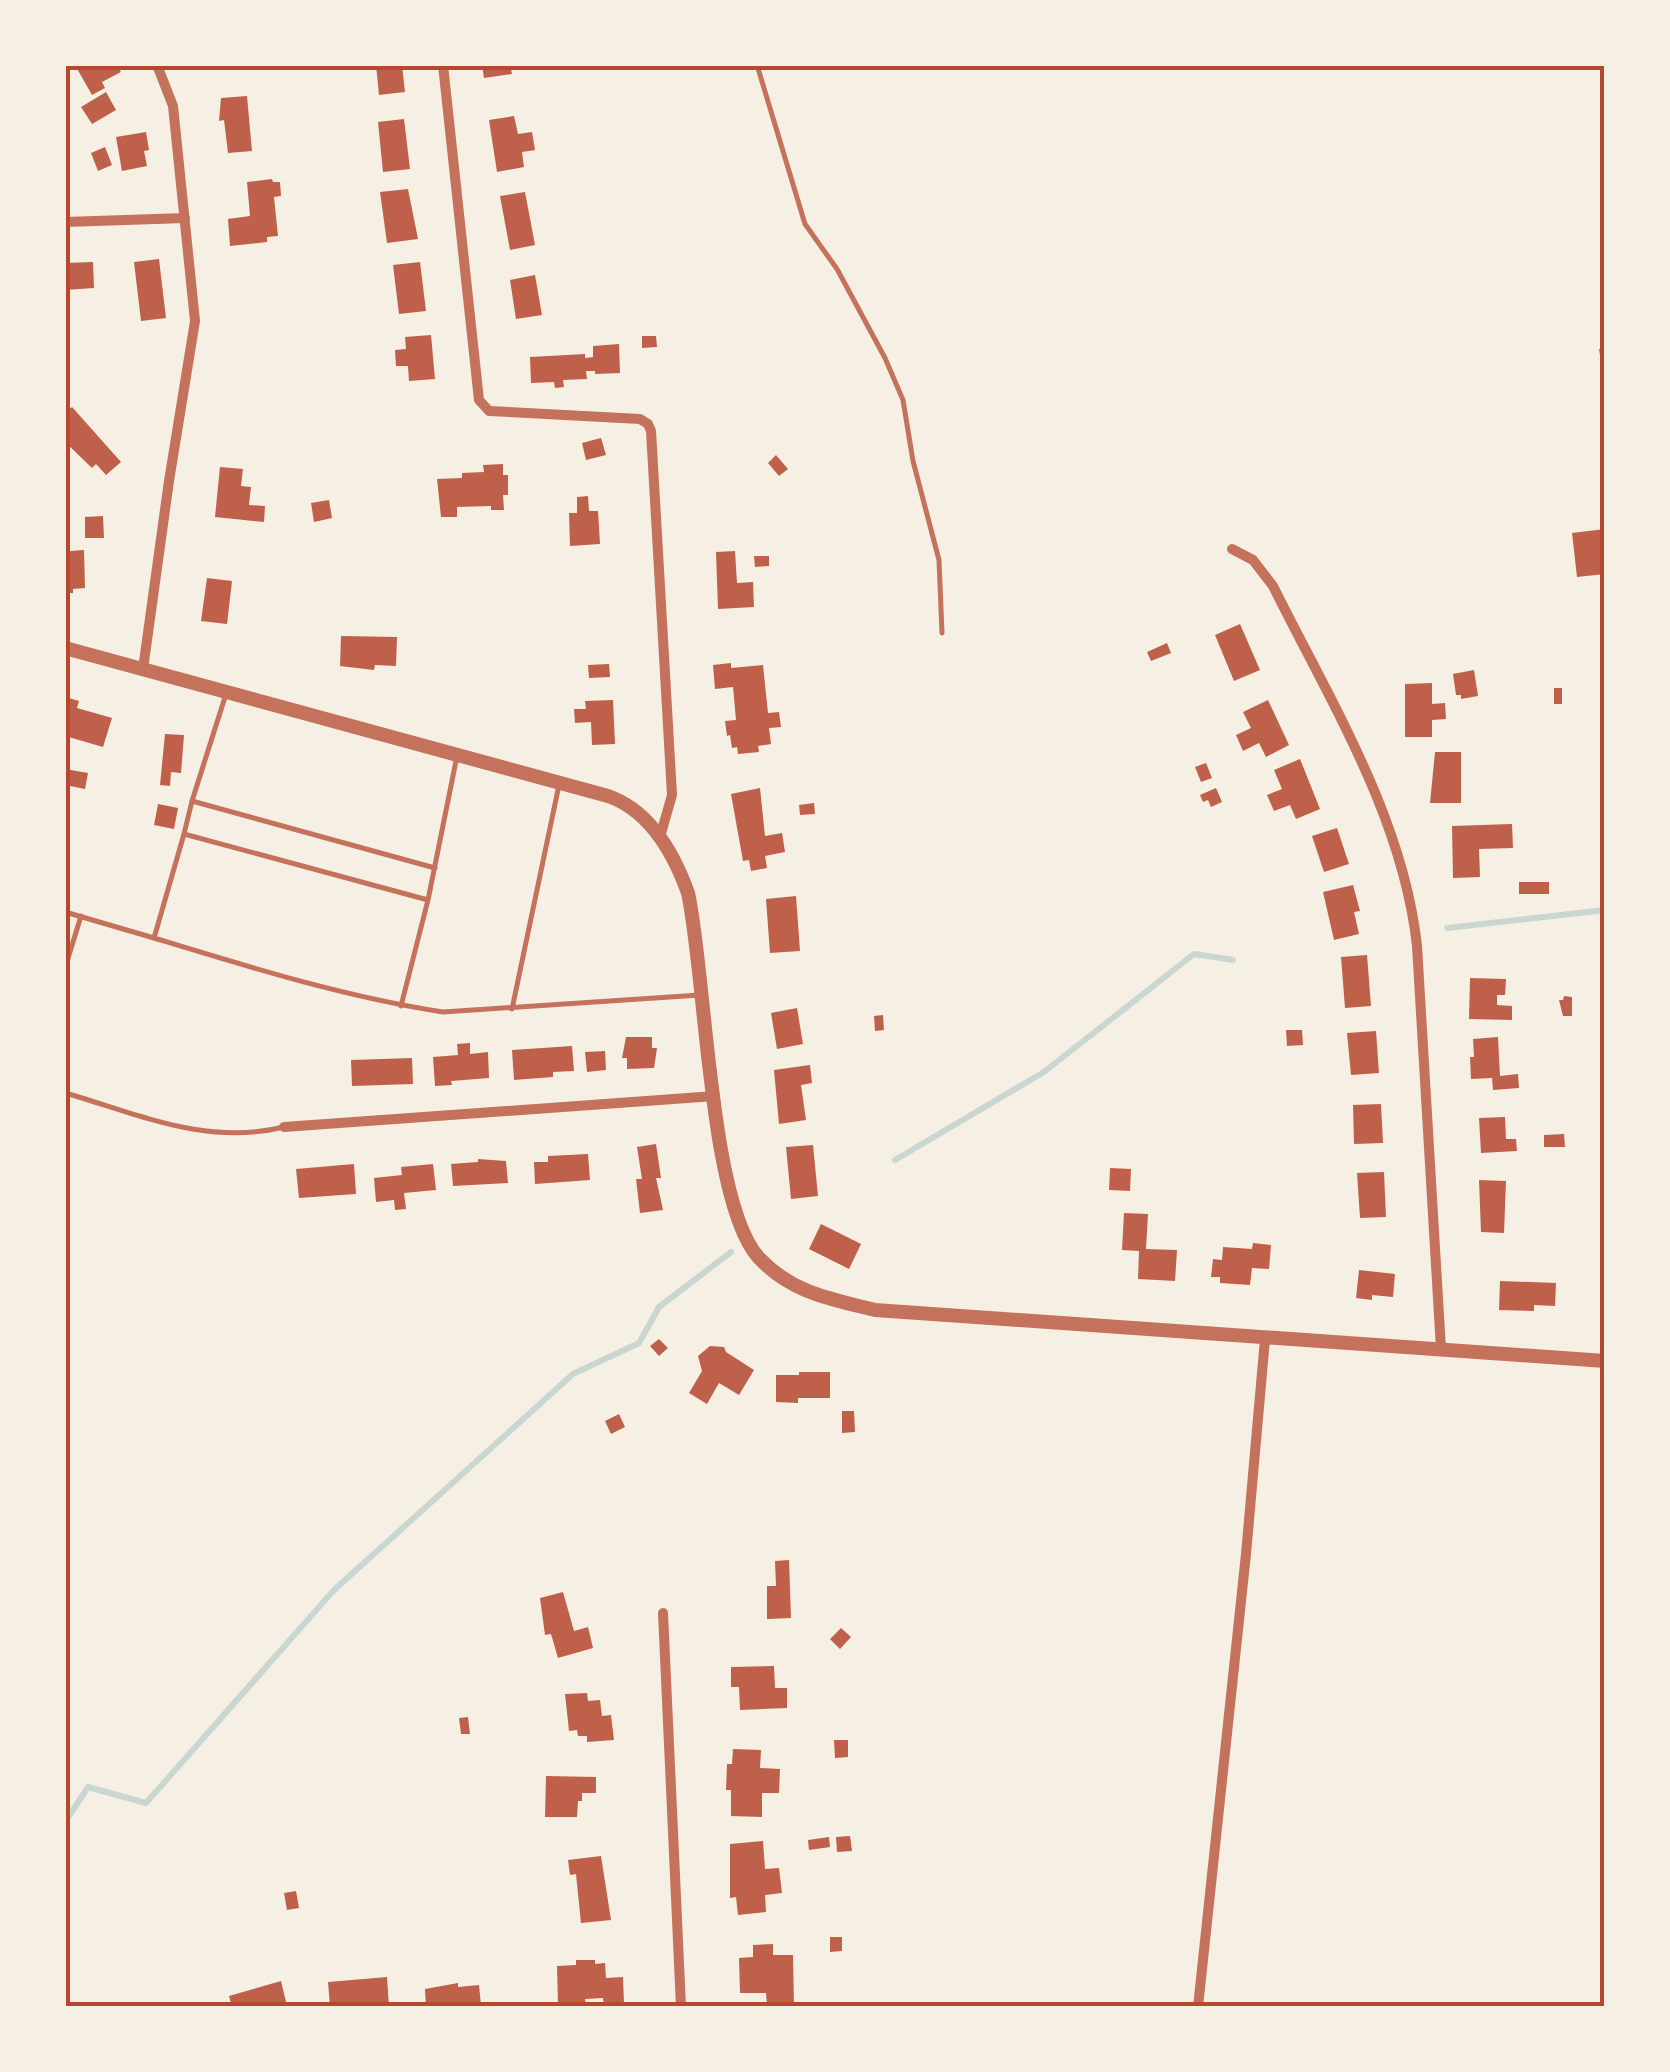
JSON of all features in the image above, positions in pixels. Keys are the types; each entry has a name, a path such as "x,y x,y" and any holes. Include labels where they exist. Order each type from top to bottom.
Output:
{"street":[{"path":"144,669 168,481 195,321 172,106 157,65"},
{"path":"443,65 479,400 489,411 640,420 651,431 672,795 660,836"},
{"path":"65,222 186,218"},
{"path":"1232,550 1253,560 1274,586 1368,776 1406,880 1417,946 1441,1349"},
{"path":"65,648 560,782 616,799 648,820 680,869 688,894 734,1211 746,1240 760,1259 807,1294 875,1310 1264,1340 1605,1360"},
{"path":"284,1127 715,1096"},
{"path":"1198,2007 1246,1554 1264,1340"},
{"path":"663,1613 681,2007"}],"lane":[{"path":"758,65 805,224 837,269 885,358 902,400 913,461 939,560 942,632"},
{"path":"154,938 227,692"},
{"path":"401,1006 428,900 457,753"},
{"path":"512,1009 560,782"},
{"path":"192,801 435,868"},
{"path":"184,834 428,900"},
{"path":"65,912 259,970 401,1006 443,1012 703,995"},
{"path":"65,968 81,916"},
{"path":"65,1093 216,1135 255,1134 284,1127"}],"building":[{"path":"75,65 117,65 121,72 102,82 105,88 92,95"},
{"path":"376,65 402,65 405,92 379,95"},
{"path":"482,65 510,65 512,74 484,78"},
{"path":"106,92 116,110 92,124 81,107"},
{"path":"247,96 252,151 228,153 224,120 219,121 221,98"},
{"path":"514,116 518,134 532,132 535,150 522,152 524,167 497,172 489,120"},
{"path":"404,119 410,169 383,172 378,122"},
{"path":"146,132 147,166 122,171 116,137"},
{"path":"105,147 112,165 98,171 91,153"},
{"path":"247,182 280,182 281,196 274,197 278,236 267,237 267,242 230,246 228,219 250,216"},
{"path":"408,189 418,239 387,243 380,192"},
{"path":"525,192 535,245 510,250 500,196"},
{"path":"159,259 166,318 141,321 134,262"},
{"path":"93,262 94,288 65,290 65,263"},
{"path":"420,262 426,311 399,314 393,265"},
{"path":"535,275 542,315 516,319 510,280"},
{"path":"431,335 435,379 409,381 408,366 396,366 395,350 406,349 405,337"},
{"path":"642,336 656,336 657,347 642,348"},
{"path":"619,344 620,373 586,371 587,379 563,380 564,387 555,388 554,382 531,383 530,357 593,357 593,346"},
{"path":"1605,348 1605,374 1603,374 1599,349"},
{"path":"72,407 121,462 106,475 96,464 92,468 65,442 65,413"},
{"path":"601,438 606,455 586,460 582,443"},
{"path":"776,455 788,469 779,476 768,463"},
{"path":"503,464 503,475 508,475 504,510 491,510 491,506 457,507 457,517 441,517 437,479 462,478 462,473 484,472 483,465"},
{"path":"220,467 243,469 241,486 251,487 249,505 265,506 264,522 215,517"},
{"path":"588,496 589,511 598,511 600,544 570,546 569,513 577,513 577,497"},
{"path":"329,500 332,518 314,522 311,503"},
{"path":"103,516 104,538 85,538 85,517"},
{"path":"1605,529 1605,574 1577,577 1572,533"},
{"path":"84,550 85,588 65,593 70,551"},
{"path":"735,551 737,583 753,582 754,607 718,609 716,552"},
{"path":"754,556 769,556 769,566 755,567"},
{"path":"207,578 232,581 227,624 201,621"},
{"path":"1240,624 1260,670 1234,681 1215,635"},
{"path":"341,636 397,637 396,666 375,665 374,670 340,666"},
{"path":"1167,643 1171,653 1151,661 1147,652"},
{"path":"731,663 731,668 763,665 768,713 779,712 781,727 769,728 771,744 758,746 759,752 738,754 737,747 732,748 730,735 727,736 725,721 736,720 733,687 715,689 713,665"},
{"path":"609,664 610,677 589,678 588,665"},
{"path":"1474,670 1478,696 1461,699 1461,695 1456,695 1453,674"},
{"path":"1432,683 1432,704 1445,703 1446,719 1432,720 1432,737 1405,737 1405,684"},
{"path":"1554,688 1562,688 1562,704 1554,704"},
{"path":"65,697 79,701 77,708 112,718 103,747 65,736"},
{"path":"613,700 615,744 592,745 591,722 575,723 574,709 586,709 585,701"},
{"path":"1268,700 1289,745 1266,757 1259,743 1243,751 1236,735 1251,728 1243,712"},
{"path":"165,734 184,735 181,773 171,772 170,786 160,785"},
{"path":"1435,752 1461,752 1461,803 1430,803"},
{"path":"1300,759 1320,809 1296,819 1290,805 1274,811 1267,795 1282,789 1274,770"},
{"path":"1206,763 1212,778 1201,782 1195,767"},
{"path":"65,769 88,773 85,789 65,785"},
{"path":"760,788 765,836 782,833 785,852 765,856 767,868 751,871 749,860 743,861 731,794"},
{"path":"1216,788 1222,802 1211,807 1200,795"},
{"path":"814,803 815,814 800,815 799,805"},
{"path":"158,804 178,808 174,829 154,825"},
{"path":"1512,824 1513,848 1479,849 1480,877 1453,878 1452,826"},
{"path":"1337,828 1349,864 1324,872 1312,836"},
{"path":"1519,882 1549,882 1549,894 1519,894"},
{"path":"1353,885 1360,911 1354,912 1359,934 1334,940 1323,892"},
{"path":"796,896 800,951 770,953 766,899"},
{"path":"1367,955 1371,1006 1345,1008 1341,957"},
{"path":"1470,978 1506,979 1505,995 1497,995 1497,1005 1512,1006 1512,1020 1469,1019"},
{"path":"1572,997 1572,1016 1563,1016 1559,1000"},
{"path":"797,1008 803,1044 777,1049 771,1013"},
{"path":"883,1015 884,1030 875,1031 874,1016"},
{"path":"1286,1030 1302,1030 1303,1045 1287,1046"},
{"path":"1376,1031 1379,1073 1351,1075 1347,1033"},
{"path":"626,1037 652,1037 652,1048 657,1048 654,1068 627,1069 627,1058 622,1058"},
{"path":"1498,1037 1500,1076 1518,1074 1519,1088 1493,1090 1492,1078 1471,1079 1473,1039"},
{"path":"470,1043 470,1054 488,1052 489,1078 435,1086 433,1057 458,1055 457,1044"},
{"path":"572,1046 574,1071 514,1080 512,1050"},
{"path":"605,1051 606,1070 587,1072 585,1052"},
{"path":"412,1058 413,1084 352,1086 351,1060"},
{"path":"810,1065 812,1083 801,1085 806,1120 779,1124 774,1070"},
{"path":"1381,1104 1383,1143 1354,1144 1353,1105"},
{"path":"1505,1117 1506,1139 1516,1139 1517,1151 1481,1153 1479,1118"},
{"path":"1564,1134 1565,1147 1544,1147 1544,1135"},
{"path":"656,1144 661,1178 656,1178 663,1210 640,1213 636,1179 642,1179 637,1147"},
{"path":"813,1145 818,1196 791,1199 786,1147"},
{"path":"588,1154 590,1180 535,1184 534,1162 548,1162 548,1156"},
{"path":"478,1159 506,1161 508,1183 453,1186 451,1164"},
{"path":"354,1164 356,1194 299,1198 296,1169"},
{"path":"433,1164 436,1190 404,1193 406,1209 395,1210 394,1200 376,1202 374,1178 402,1175 401,1167"},
{"path":"1110,1168 1131,1169 1130,1191 1109,1190"},
{"path":"1384,1172 1386,1217 1360,1218 1357,1173"},
{"path":"1479,1180 1506,1181 1504,1233 1481,1232"},
{"path":"1124,1213 1148,1214 1146,1249 1177,1250 1175,1281 1138,1279 1139,1251 1122,1250"},
{"path":"821,1224 861,1244 849,1269 809,1249"},
{"path":"1253,1243 1271,1245 1269,1269 1252,1268 1250,1285 1220,1283 1220,1277 1211,1277 1213,1259 1222,1260 1223,1247 1252,1249"},
{"path":"1359,1270 1395,1274 1393,1297 1356,1298"},
{"path":"1500,1281 1556,1283 1555,1306 1534,1305 1534,1311 1499,1310"},
{"path":"659,1339 668,1348 659,1356 650,1346"},
{"path":"710,1346 724,1347 754,1370 739,1395 719,1383 707,1404 689,1393 702,1371 698,1356"},
{"path":"830,1372 830,1398 776,1402 776,1375"},
{"path":"842,1411 854,1411 855,1432 842,1433"},
{"path":"619,1414 625,1427 611,1434 605,1421"},
{"path":"789,1560 791,1618 767,1619 767,1586 776,1586 775,1561"},
{"path":"563,1592 574,1631 588,1627 593,1648 558,1658 551,1634 545,1635 540,1598"},
{"path":"841,1628 851,1637 840,1649 830,1639"},
{"path":"774,1666 775,1688 787,1688 787,1708 740,1710 739,1687 731,1687 731,1667"},
{"path":"587,1693 588,1701 600,1700 602,1716 611,1715 614,1740 587,1742 587,1736 578,1736 577,1730 569,1731 565,1694"},
{"path":"468,1717 470,1734 461,1734 459,1718"},
{"path":"834,1740 848,1740 848,1757 835,1758"},
{"path":"733,1749 761,1750 760,1768 780,1769 779,1793 762,1793 762,1817 731,1816 731,1790 726,1790 727,1764 732,1764"},
{"path":"546,1776 596,1777 596,1793 582,1793 577,1817 545,1817"},
{"path":"850,1836 852,1851 837,1852 836,1837"},
{"path":"829,1837 830,1847 809,1850 808,1840"},
{"path":"763,1841 765,1869 779,1868 782,1893 765,1895 766,1912 738,1915 736,1897 730,1898 730,1844"},
{"path":"601,1856 611,1920 581,1923 576,1874 570,1875 568,1860"},
{"path":"296,1891 299,1908 287,1910 284,1893"},
{"path":"830,1937 842,1937 842,1951 830,1952"},
{"path":"773,1944 773,1955 793,1955 794,2005 767,2006 766,1993 740,1993 739,1958 753,1957 753,1945"},
{"path":"576,1960 605,1963 606,1978 623,1977 624,2005 604,2006 603,1998 585,1999 586,2004 558,2004 557,1966 576,1965"},
{"path":"387,1977 389,2007 330,2007 328,1982"},
{"path":"281,1981 286,2002 268,2007 232,2007 229,1996"},
{"path":"458,1983 458,1987 479,1985 481,2005 426,2007 425,1989"}],"waterway":[{"path":"1447,928 1605,910"},
{"path":"895,1160 1044,1072 1194,954 1233,960"},
{"path":"65,1822 88,1787 146,1803 334,1590 573,1374 639,1343 659,1307 731,1252"}]}
